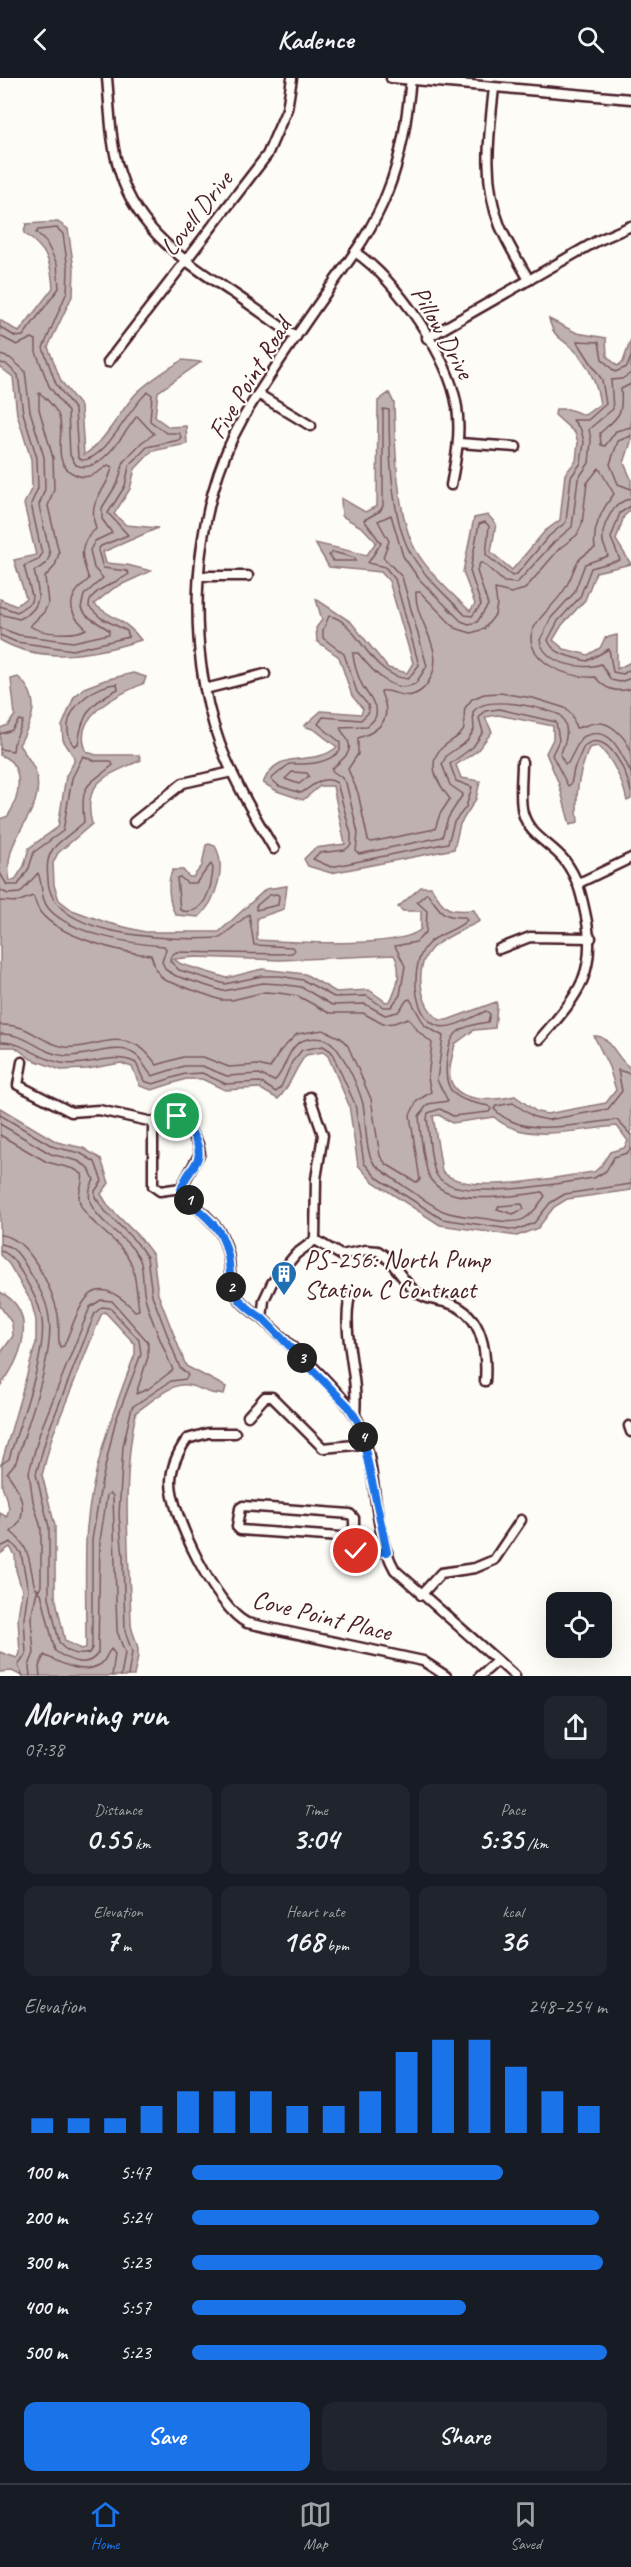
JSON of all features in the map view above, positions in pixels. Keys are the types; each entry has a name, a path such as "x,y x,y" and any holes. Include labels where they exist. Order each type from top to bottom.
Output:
{"street":[{"path":"107,78 116,156 125,188 141,218 165,245 185,261 296,338"},
{"name":"Lovell Drive","path":"108,362 267,155 285,117 292,78"},
{"path":"391,78 631,99"},
{"name":"Five Point Road","path":"274,849 232,772 219,742 206,689 197,630 202,544 217,484 235,435 258,394 355,252 381,209 394,176 405,134 411,79"},
{"path":"494,88 488,154 490,192 504,235 529,280"},
{"path":"427,338 597,241 631,226"},
{"name":"Pillow Drive","path":"355,252 388,280 409,307 427,338 453,393 459,443 451,485"},
{"path":"258,394 311,426"},
{"path":"459,443 516,447"},
{"path":"199,576 248,576"},
{"path":"206,689 265,674"},
{"path":"522,762 523,813 532,832 564,860 579,883 591,938 588,967 575,998 540,1040"},
{"path":"134,822 183,783 232,772"},
{"path":"579,883 631,858"},
{"path":"499,949 530,938 591,938"},
{"path":"22,1062 18,1085 64,1110 78,1112 99,1110 153,1122 181,1117 198,1144 199,1158 181,1188 182,1193 221,1235 230,1281 236,1297 245,1308 262,1318 355,1414"},
{"path":"310,1097 324,1135 316,1179 315,1240"},
{"path":"153,1122 153,1186 160,1191 181,1188"},
{"path":"262,1318 264,1300 272,1283 296,1254 315,1240"},
{"path":"315,1240 341,1255 378,1251 415,1292 432,1300 456,1306 473,1322 483,1340 486,1356 485,1380"},
{"path":"350,1296 347,1320 356,1392 355,1414 365,1444 387,1552 395,1570 515,1676"},
{"path":"248,1416 265,1398 272,1397 323,1448 365,1444"},
{"name":"Cove Point Place","path":"235,1433 208,1433 191,1436 176,1456 172,1471 172,1494 192,1551 230,1608 242,1621 423,1661 446,1676"},
{"path":"354,1538 240,1530 237,1527 240,1508 243,1506 350,1514 354,1518 354,1538 353,1548 356,1551 387,1552"},
{"path":"421,1595 441,1573 476,1568 494,1560 521,1520"},
{"path":"480,1676 497,1661"}],"water":[{"path":"58,222 68,229 74,269 73,294 48,347 61,381 81,407 84,455 105,436 133,397 144,386 182,360 201,362 158,392 155,417 169,427 186,426 187,444 152,451 135,469 130,489 114,514 126,525 158,528 103,552 106,563 151,571 114,588 94,604 125,624 141,640 70,655 34,653 0,640 0,599 16,606 26,598 14,560 36,555 24,504 32,487 31,459 17,414 13,377 0,367 0,320 19,332 53,288 51,270 43,250 24,233 26,224"},
{"path":"549,319 577,333 606,338 607,356 617,366 623,362 631,339 631,442 624,463 631,479 631,510 624,516 616,540 631,564 596,572 585,600 562,625 553,640 564,649 588,655 600,648 605,638 617,635 617,669 631,662 631,799 627,801 617,771 608,757 598,746 589,748 578,785 578,822 570,825 559,784 546,753 553,739 553,726 498,715 485,717 492,732 477,751 456,765 461,778 480,781 476,799 460,824 454,849 331,873 308,866 304,859 315,848 345,844 333,786 320,786 303,800 277,791 263,783 270,771 278,764 317,757 337,747 315,730 304,726 321,711 361,714 363,709 352,696 339,657 317,641 316,628 322,620 316,599 351,622 388,668 407,673 413,663 389,581 381,572 329,567 315,543 367,555 376,542 363,528 342,516 341,498 365,512 377,506 378,401 389,393 394,403 400,498 409,534 426,566 470,611 475,604 463,572 474,518 488,515 496,524 491,552 512,570 545,531 560,520 565,474 576,461 578,442 575,433 555,415 556,409 568,409 585,415 600,404 597,389 587,367 578,354 555,333"},
{"path":"133,673 146,677 144,683 111,700 91,717 85,727 83,739 87,752 96,755 139,755 141,760 108,776 94,789 90,798 92,824 58,853 53,863 54,885 59,900 72,910 108,923 145,932 219,932 266,889 287,886 284,909 257,918 257,940 344,943 391,939 410,935 421,929 421,911 403,911 398,907 421,887 431,887 447,908 474,910 480,921 441,941 431,949 422,966 421,976 423,996 427,1005 440,1020 447,1020 496,1002 497,1005 495,1028 474,1030 455,1044 450,1070 450,1078 454,1087 468,1097 478,1099 515,1096 537,1112 547,1114 606,1103 616,1090 609,1067 594,1036 600,1037 610,1044 631,1068 631,1190 567,1199 554,1207 538,1228 517,1236 440,1225 372,1181 358,1165 349,1105 328,1056 323,1052 306,1055 278,1099 259,1088 225,1090 202,1079 186,1079 152,1090 140,1086 132,1067 121,1063 87,1069 61,1070 31,1059 15,1047 0,1047 0,819 8,816 18,791 17,773 14,766 0,755 0,728 8,725 15,715 11,679 18,677 26,685 33,702 31,719 19,745 35,769 38,788 30,813 11,850 10,881 15,880 24,866 29,848 58,827 66,776 74,762 74,757 63,740 62,726 74,697 84,688","holes":["394,955 398,966 397,984 390,1001 386,1002 369,990 336,992 305,974 262,969 227,978 181,964 174,959 196,957 280,960","439,1115 452,1123 494,1117 507,1126 536,1133 569,1132 617,1126 628,1141 624,1148 610,1152 594,1172 537,1181 471,1183 454,1179 442,1171 433,1116"]},
{"path":"206,845 215,846 220,864 215,893 199,917 176,915 169,892 171,874 173,870 183,870 189,877 193,877 202,866"},
{"path":"0,1108 57,1142 83,1148 101,1159 109,1183 101,1194 109,1207 141,1239 153,1255 158,1294 186,1366 226,1387 224,1394 219,1394 181,1385 160,1394 136,1412 131,1438 127,1491 131,1623 138,1649 134,1676 22,1676 12,1671 0,1672 0,1652 17,1658 20,1654 18,1617 22,1590 16,1570 15,1555 10,1547 0,1554 0,1513 7,1517 9,1507 2,1486 2,1462 36,1343 36,1320 31,1301 9,1264 0,1255","holes":["105,1312 135,1344 135,1354 110,1422 92,1493 86,1541 86,1648 81,1649 65,1641 55,1596 55,1526 42,1475 52,1437 101,1315"]},
{"path":"0,1292 12,1301 20,1312 23,1337 14,1364 0,1386 0,1354 13,1336 12,1323 0,1306"}],"place":[{"name":"PS-256: North Pump Station C Contract","path":"284,1297"}],"route":[{"path":"177,1116 184,1120 200,1148 199,1158 181,1190 221,1235 232,1290 236,1297 245,1308 262,1318 349,1407 360,1425 387,1552 356,1551"}]}
